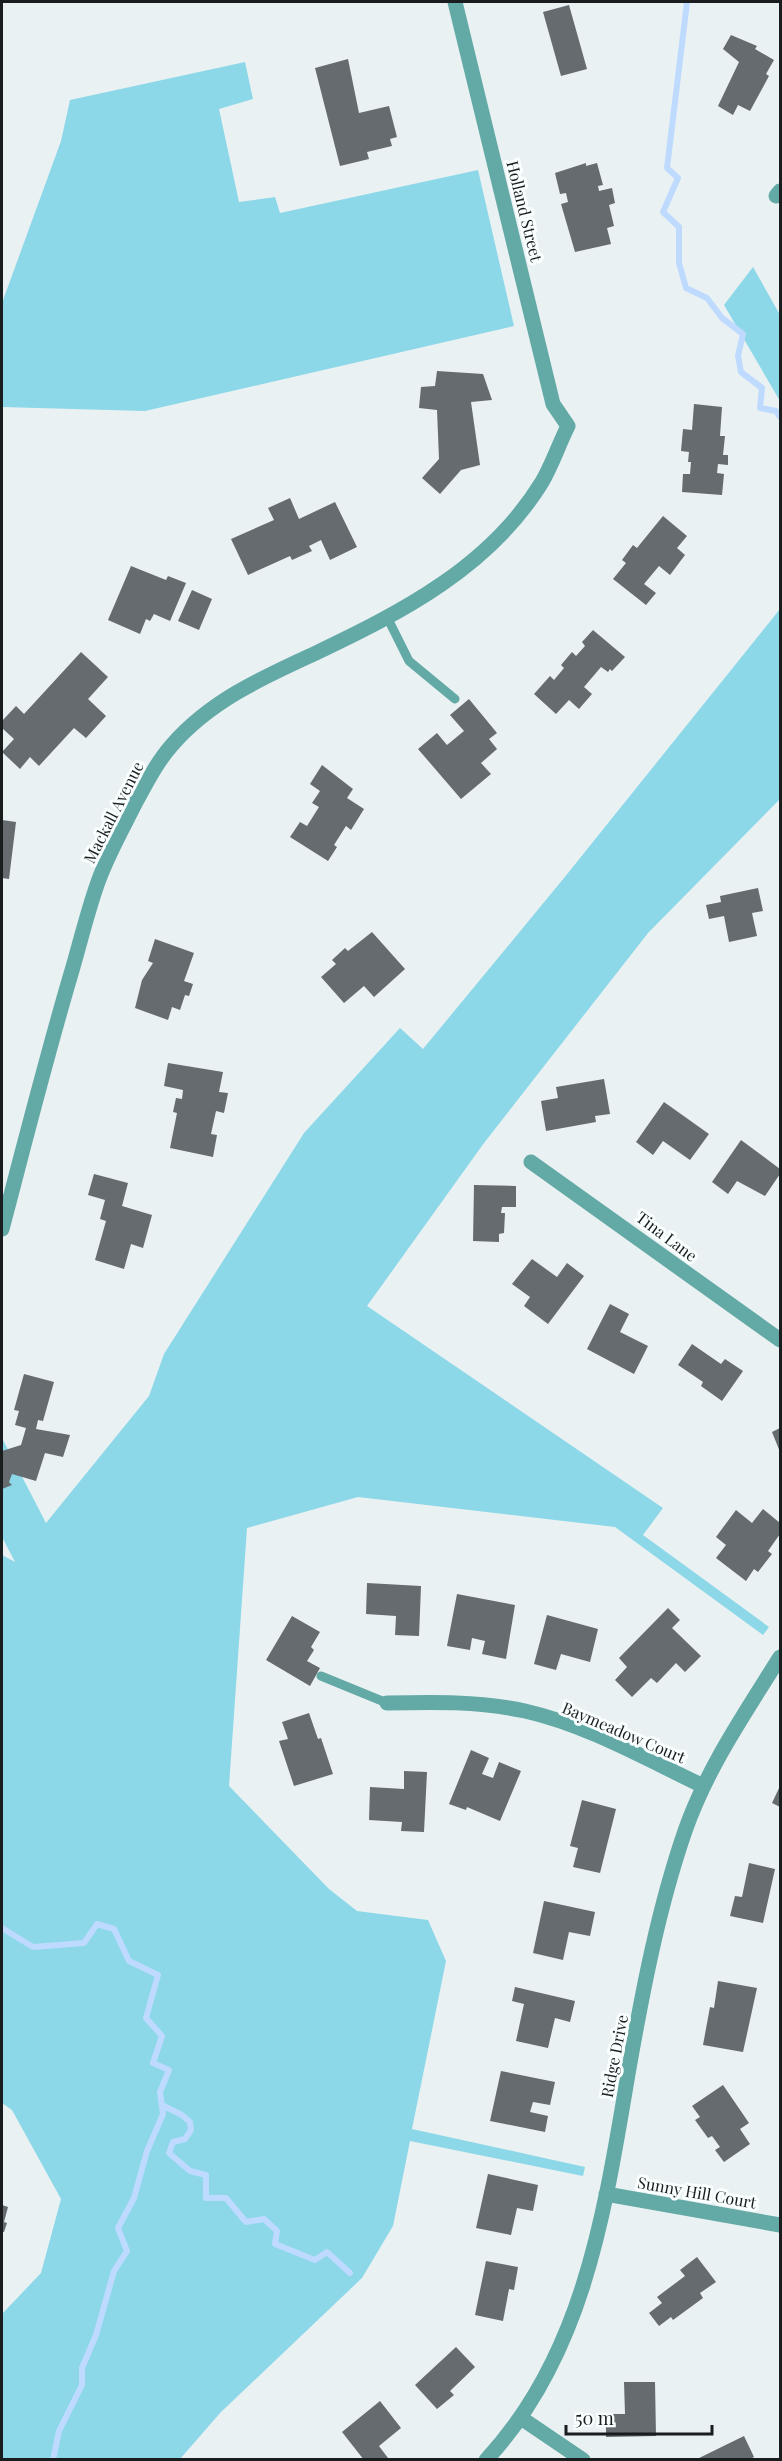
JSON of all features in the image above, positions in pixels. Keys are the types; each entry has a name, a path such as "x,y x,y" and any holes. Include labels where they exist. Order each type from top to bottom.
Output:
{"street":[{"name":"Holland Street","path":"455,2 554,404 568,426"},
{"name":"Mackall Avenue","path":"2,1229 56,1024 98,882 117,839 151,774 171,745 196,721 251,683 388,619 450,580 490,544 542,482 568,426"},
{"name":"Tina Lane","path":"531,1162 780,1340"},
{"name":"Ridge Drive","path":"486,2460 521,2418 545,2381 576,2309 606,2194 635,2038 663,1911 685,1831 703,1786 726,1743 780,1658"},
{"name":"Baymeadow Court","path":"387,1703 439,1701 525,1712 569,1725 613,1743 703,1786"},
{"name":"Sunny Hill Court","path":"606,2194 780,2225"},
{"path":"521,2418 583,2460"}],"lane":[{"path":"388,619 409,661 455,699"},
{"path":"321,1676 387,1703"}],"shaded area":[{"path":"245,62 253,99 219,109 239,202 275,197 280,213 478,170 514,326 145,411 2,407 2,303 61,141 70,100"},
{"path":"753,267 780,315 780,401 724,305"},
{"path":"780,609 780,799 648,933 484,1143 367,1306 663,1508 643,1535 769,1627 763,1635 615,1527 358,1497 247,1528 229,1786 329,1889 357,1911 428,1920 446,1961 412,2129 585,2167 583,2176 410,2141 393,2226 362,2278 221,2412 180,2459 2,2459 2,2314 41,2273 61,2199 12,2110 2,2103 2,1555 15,1562 2,1537 2,1438 46,1523 149,1396 164,1354 304,1133 400,1028 423,1049"}],"building":[{"path":"569,5 587,69 561,76 543,12"},
{"path":"731,35 757,46 755,49 774,60 766,74 769,76 750,111 738,105 733,115 718,106 739,62 723,49"},
{"path":"348,59 359,113 389,106 397,137 390,139 392,146 367,152 369,159 340,166 315,68"},
{"path":"586,163 586,166 597,163 603,185 598,186 599,191 612,188 615,203 609,205 614,226 607,228 611,244 575,252 561,204 568,202 566,193 560,194 555,173"},
{"path":"437,371 483,374 492,400 471,402 480,465 461,470 440,494 422,478 439,459 437,410 419,408 421,387 435,386"},
{"path":"694,404 722,407 720,436 725,436 723,455 728,455 728,465 718,464 717,473 724,474 722,495 682,492 683,474 690,474 691,462 688,462 689,452 681,451 683,429 692,430"},
{"path":"290,498 299,519 335,502 357,547 330,560 321,540 309,546 312,551 292,560 290,556 248,575 231,539 274,520 268,508"},
{"path":"663,516 687,536 677,548 685,555 670,575 659,566 644,584 656,593 646,605 613,579 626,563 622,560 633,545 637,548"},
{"path":"131,566 166,580 168,576 186,583 170,621 154,614 150,621 146,619 140,634 108,620"},
{"path":"192,590 212,599 199,630 178,621"},
{"path":"593,630 625,657 612,671 610,669 608,672 601,667 584,687 592,694 579,709 569,700 556,714 534,694 550,676 554,680 564,668 561,665 572,652 576,656 585,646 582,642"},
{"path":"81,652 108,677 88,699 106,716 86,738 74,728 39,766 30,757 20,769 2,752 14,739 2,728 2,721 16,706 24,714"},
{"path":"469,699 497,733 489,739 497,749 481,763 491,774 461,799 418,749 437,733 447,745 464,731 450,715"},
{"path":"322,765 353,789 347,798 364,809 351,830 346,826 334,845 337,847 328,861 290,837 300,822 307,826 319,807 312,803 320,791 310,784"},
{"path":"2,820 16,822 9,879 2,878"},
{"path":"758,888 763,911 752,913 757,936 729,942 724,916 709,919 706,905 721,902 720,896"},
{"path":"372,932 405,969 374,997 364,986 344,1003 321,977 336,964 332,960 345,948 348,951"},
{"path":"155,939 194,953 184,981 193,984 189,996 185,995 180,1010 172,1007 168,1020 135,1008 142,980 153,963 148,961"},
{"path":"168,1063 223,1072 219,1092 228,1093 224,1113 216,1111 211,1134 217,1135 213,1157 170,1148 177,1113 173,1112 176,1098 182,1099 183,1090 164,1086"},
{"path":"604,1079 610,1114 595,1116 596,1122 546,1131 541,1101 558,1098 556,1087"},
{"path":"664,1102 709,1134 690,1160 663,1141 653,1155 636,1142"},
{"path":"741,1140 780,1169 780,1174 765,1196 737,1181 728,1194 712,1182"},
{"path":"94,1174 128,1183 122,1206 152,1215 143,1248 131,1244 124,1269 95,1260 106,1221 100,1219 105,1200 88,1195"},
{"path":"474,1185 516,1186 516,1207 502,1207 501,1213 505,1213 504,1233 499,1234 499,1242 473,1241"},
{"path":"532,1259 557,1277 567,1263 584,1276 548,1324 524,1306 530,1297 512,1284"},
{"path":"610,1304 629,1314 620,1332 648,1346 634,1374 587,1349"},
{"path":"692,1344 721,1364 725,1359 743,1371 722,1401 701,1386 703,1382 678,1365"},
{"path":"24,1374 54,1382 43,1421 38,1420 36,1429 70,1435 63,1457 45,1453 36,1481 12,1474 9,1482 12,1485 2,1489 2,1451 21,1445 26,1428 15,1425 19,1411 14,1410"},
{"path":"780,1428 780,1452 772,1432"},
{"path":"763,1509 780,1523 780,1534 768,1551 772,1554 758,1572 754,1569 746,1581 716,1558 726,1545 716,1537 736,1510 752,1523"},
{"path":"367,1583 421,1586 419,1636 395,1635 396,1616 366,1614"},
{"path":"457,1594 515,1605 506,1659 482,1654 485,1641 472,1638 470,1650 447,1646"},
{"path":"668,1608 680,1620 672,1628 701,1656 685,1672 676,1663 657,1683 651,1678 632,1697 615,1680 627,1667 619,1658"},
{"path":"547,1615 598,1629 590,1662 561,1654 556,1670 534,1664"},
{"path":"292,1616 320,1632 311,1647 314,1650 307,1661 320,1668 310,1686 266,1660"},
{"path":"309,1713 318,1739 321,1738 333,1774 294,1786 279,1741 288,1739 282,1722"},
{"path":"471,1750 489,1758 482,1774 493,1778 499,1762 521,1771 500,1821 467,1807 466,1810 449,1804"},
{"path":"404,1771 427,1772 424,1832 401,1831 402,1822 369,1820 370,1787 404,1789"},
{"path":"780,1786 780,1807 772,1803"},
{"path":"582,1800 616,1809 600,1873 573,1867 578,1848 570,1846"},
{"path":"749,1863 775,1869 763,1923 730,1916 735,1896 742,1897"},
{"path":"544,1901 595,1912 590,1936 569,1932 563,1960 533,1953"},
{"path":"718,1981 757,1988 743,2052 703,2045 710,2007 714,2008"},
{"path":"515,1987 575,2001 570,2022 555,2018 548,2048 516,2041 524,2004 512,2001"},
{"path":"501,2071 555,2082 550,2105 533,2102 530,2112 548,2116 545,2132 490,2121"},
{"path":"723,2085 749,2123 740,2129 750,2144 724,2162 715,2150 720,2147 712,2136 708,2138 695,2120 700,2117 692,2106"},
{"path":"488,2174 538,2185 533,2211 517,2208 511,2235 476,2228"},
{"path":"2,2205 8,2207 4,2232 2,2232"},
{"path":"697,2257 716,2282 700,2293 703,2298 673,2320 671,2317 659,2326 649,2313 662,2303 657,2297 685,2276 680,2270"},
{"path":"486,2261 518,2267 514,2290 509,2289 503,2321 475,2315"},
{"path":"456,2347 475,2367 450,2391 454,2395 437,2409 415,2385"},
{"path":"624,2382 655,2382 656,2436 606,2437 606,2414 625,2414"},
{"path":"380,2401 401,2428 379,2446 388,2458 364,2460 342,2432"},
{"path":"744,2436 754,2457 749,2460 695,2460"}],"waterway":[{"path":"687,2 667,168 678,178 663,212 679,227 679,263 686,288 707,298 722,318 743,334 738,356 741,372 762,388 760,408 776,411 780,417"},
{"path":"2,1928 33,1947 84,1943 97,1924 114,1929 129,1961 158,1975 146,2018 162,2036 153,2063 169,2070 160,2092 163,2114 147,2151 134,2198 118,2228 127,2251 114,2271 96,2335 82,2368 82,2385 59,2431 53,2460"},
{"path":"162,2105 182,2115 190,2122 191,2130 185,2139 173,2142 169,2153 190,2171 206,2175 206,2198 226,2198 246,2222 264,2219 277,2231 275,2244 315,2260 327,2252 350,2273"}]}
